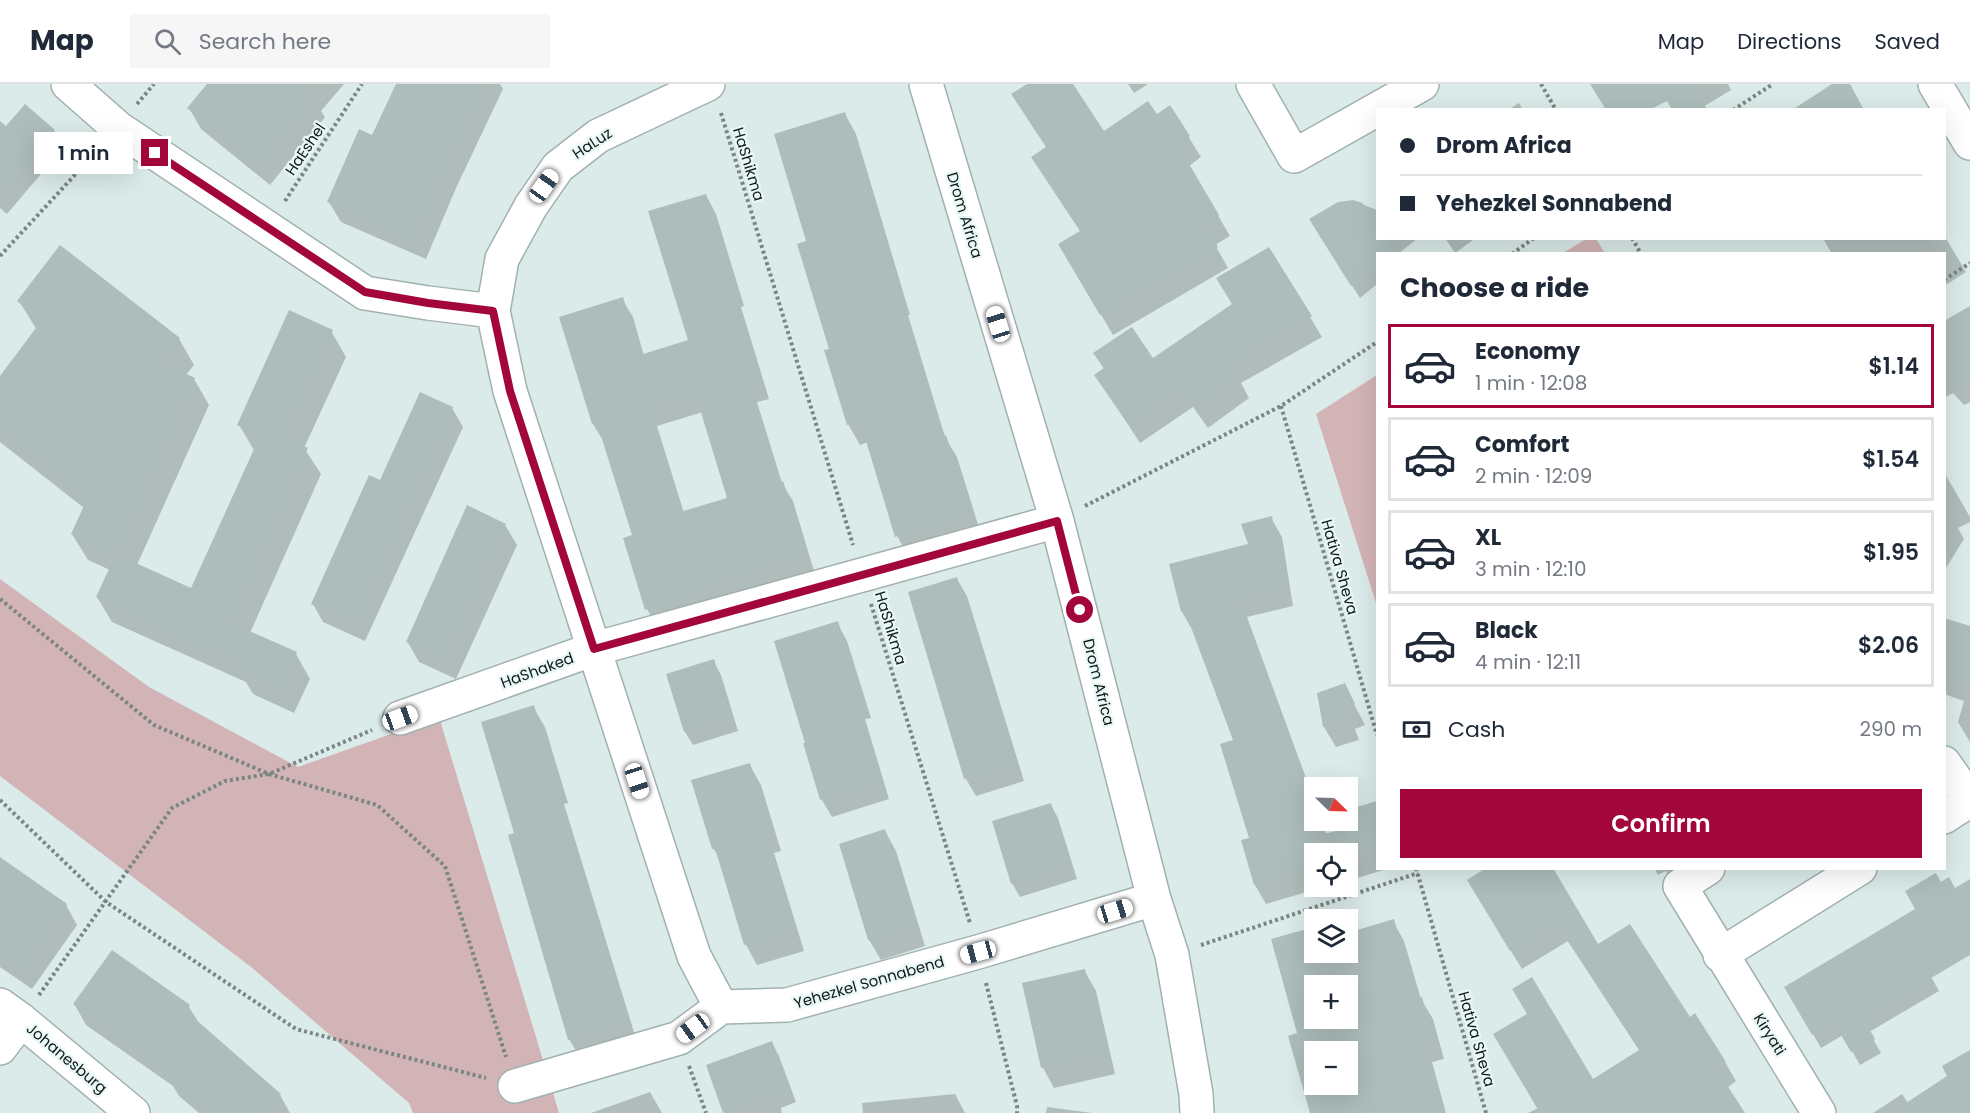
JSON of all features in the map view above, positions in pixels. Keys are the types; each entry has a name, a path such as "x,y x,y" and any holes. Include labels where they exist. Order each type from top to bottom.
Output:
{"street":[{"path":"69,84 118,128 365,292 493,311 510,391 694,956 722,1007 679,1038 515,1086"},
{"name":"Drom Africa","path":"926,84 1057,521 1154,899 1172,955 1196,1094 1197,1113"},
{"path":"1253,84 1294,156 1376,110"},
{"path":"1379,108 1422,84"},
{"path":"1935,84 1970,143"},
{"name":"HaLuz","path":"493,311 502,259 531,206 558,167 598,136 713,95"},
{"name":"HaShaked","path":"400,718 594,649 1057,521"},
{"path":"1946,766 1970,800 1946,815"},
{"name":"Kiryati","path":"1705,870 1680,886 1819,1113"},
{"path":"1720,954 1857,870"},
{"name":"Yehezkel Sonnabend","path":"722,1007 787,1005 978,952 1154,899"},
{"path":"0,1048 11,1012"},
{"name":"Johanesburg","path":"11,1012 133,1113"}],"path":[{"path":"0,256 118,128 154,84"},
{"name":"HaEshel","path":"267,227 362,84"},
{"path":"1541,84 1555,108"},
{"path":"1736,108 1773,84"},
{"name":"HaShikma","path":"713,95 978,952 1017,1113"},
{"path":"1515,252 1531,240"},
{"path":"1946,279 1970,263"},
{"path":"1057,521 1281,406 1376,343"},
{"name":"Hativa Sheva","path":"1281,406 1376,732"},
{"path":"0,599 154,725 269,774 377,805 445,866 515,1086"},
{"path":"11,1012 106,902 172,808 225,782 269,774 400,718"},
{"path":"0,800 106,902 296,1029 515,1086"},
{"path":"1172,955 1417,871"},
{"name":"Hativa Sheva","path":"1417,871 1486,1113"},
{"path":"679,1038 706,1113"}],"shaded area":[{"path":"1584,240 1597,240 1604,252 1565,252"},
{"path":"1376,376 1376,603 1316,414"},
{"path":"0,579 149,687 298,767 439,717 559,1113 413,1113 409,1103 251,967 0,776"}],"building":[{"path":"207,84 300,84 314,95 258,166 187,108"},
{"path":"396,84 484,84 414,240 327,202 359,129 372,135"},
{"path":"1027,84 1073,84 1104,131 1148,101 1157,114 1170,105 1190,136 1178,145 1219,215 1205,224 1218,247 1100,315 1058,244 1080,231 1031,157 1046,147 1011,94"},
{"path":"1590,84 1706,84 1697,88 1706,108 1671,108 1667,101 1653,108 1605,108"},
{"path":"1832,84 1850,84 1863,108 1795,108"},
{"path":"25,104 55,130 0,194 0,133"},
{"path":"845,112 900,294 897,295 941,437 946,435 971,514 895,537 860,421 847,425 824,350 829,349 797,244 806,241 774,134"},
{"path":"706,194 760,380 748,384 778,483 783,481 805,553 705,584 707,591 645,610 623,538 632,535 597,423 592,424 559,317 623,297 640,355 688,340 648,211","holes":["694,393 727,498 680,512 648,407"]},
{"path":"1353,200 1362,203 1372,213 1376,219 1376,240 1407,240 1392,252 1376,252 1376,265 1351,286 1309,219 1338,202"},
{"path":"60,245 180,338 161,362 195,378 116,554 71,534 88,497 0,429 0,376 42,320 17,301"},
{"path":"1269,247 1312,316 1229,363 1239,377 1195,408 1180,388 1128,424 1094,375 1104,368 1093,353 1132,327 1153,358 1232,304 1216,278"},
{"path":"1970,306 1970,378 1946,392 1946,320"},
{"path":"289,310 333,330 284,437 308,448 229,622 297,652 280,689 236,669 240,662 96,597 116,554 191,588 260,436 237,425"},
{"path":"420,392 453,407 355,624 311,604 369,475 380,480"},
{"path":"467,505 506,524 445,659 406,642"},
{"path":"1272,516 1283,587 1237,598 1300,768 1304,784 1304,831 1323,831 1324,834 1336,831 1358,831 1358,807 1376,801 1376,849 1358,855 1358,843 1304,843 1304,871 1254,885 1241,840 1249,838 1220,744 1233,740 1185,611 1181,612 1169,564 1248,544 1241,524"},
{"path":"957,577 1015,764 964,779 908,592"},
{"path":"1946,619 1970,626 1970,687 1946,680"},
{"path":"838,621 862,700 856,702 880,782 820,800 774,641"},
{"path":"714,659 732,717 684,732 666,674"},
{"path":"1345,683 1355,704 1344,709 1348,720 1323,727 1317,693"},
{"path":"534,705 558,783 554,784 627,1021 568,1040 508,835 514,833 481,722"},
{"path":"750,763 770,830 764,832 794,931 744,945 715,848 712,849 691,780"},
{"path":"1051,803 1070,866 1011,884 992,821"},
{"path":"885,829 915,926 868,940 839,844"},
{"path":"0,857 67,904 20,970 0,956"},
{"path":"1483,870 1554,870 1598,944 1630,924 1690,1017 1695,1013 1726,1062 1716,1068 1745,1113 1540,1113 1493,1034 1527,1014 1512,989 1532,977 1593,1079 1639,1050 1556,923 1510,951 1467,880"},
{"path":"1936,873 1941,882 1949,877 1955,888 1970,879 1970,955 1863,1018 1875,1039 1851,1052 1834,1023 1812,1035 1784,987 1915,909 1905,891"},
{"path":"1394,919 1416,999 1422,997 1434,1039 1422,1042 1441,1113 1310,1113 1305,1095 1358,1095 1358,1041 1304,1041 1304,1092 1288,1036 1297,1033 1271,939 1304,930 1304,963 1358,963 1358,930"},
{"path":"112,950 190,1005 186,1011 281,1094 264,1113 208,1113 165,1075 168,1072 73,1004"},
{"path":"1085,969 1104,1054 1041,1068 1022,983"},
{"path":"772,1041 789,1088 723,1113 706,1065"},
{"path":"1970,1050 1970,1113 1891,1113 1947,1076 1942,1066"}],"route":[{"path":"155,153 365,292 493,311 510,391 594,649 1057,521 1080,610"}]}
